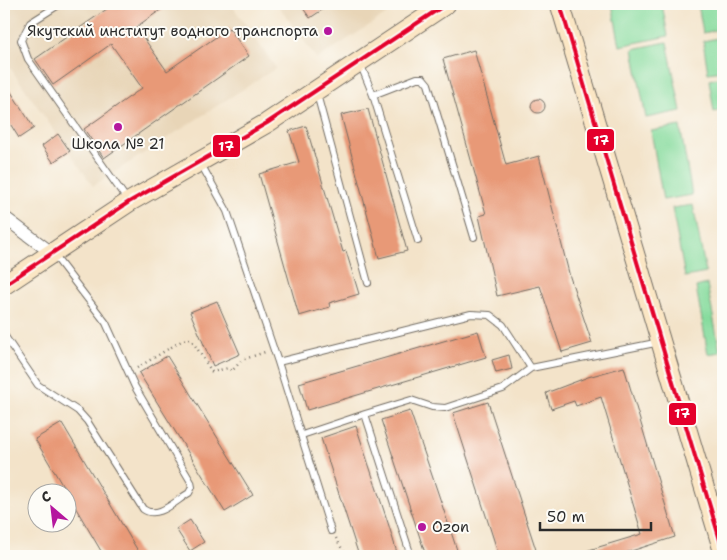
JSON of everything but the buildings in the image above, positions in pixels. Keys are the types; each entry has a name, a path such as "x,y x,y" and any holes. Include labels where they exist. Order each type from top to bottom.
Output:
{"main road":[{"path":"4,285 129,202 199,160 267,123 446,4"},
{"path":"560,4 723,550"}],"street":[{"path":"4,217 53,254"}],"lane":[{"path":"60,4 30,23 21,40 28,59 129,202"},
{"path":"359,62 373,95 418,241"},
{"path":"373,95 417,78 423,78 428,84 474,237"},
{"path":"316,90 368,284"},
{"path":"199,160 227,212 278,362 332,531"},
{"path":"4,336 38,385 78,411 87,421 143,509 149,513 156,513 189,493 192,487 191,482 129,372 106,323 53,254"},
{"path":"278,362 471,314 490,315 502,325 531,368"},
{"path":"302,435 411,400 432,407 445,408 507,386 531,368 661,342"},
{"path":"365,414 411,556"}],"path":[{"path":"129,372 183,340 191,340 212,372 228,368 232,371 242,360 274,350"},
{"path":"332,531 346,556"}],"shaded area":[{"name":"Школа № 21","path":"4,4 231,4 276,68 93,186 4,59"},
{"name":"Якутский институт водного транспорта","path":"277,4 402,4 317,59"}],"green space":[{"path":"612,4 662,4 668,36 620,46"},
{"path":"698,4 723,4 723,29 703,33"},
{"path":"723,37 723,71 708,73 703,41"},
{"path":"667,42 681,111 646,118 633,49"},
{"path":"723,77 723,110 714,112 709,80"},
{"path":"680,126 692,195 663,200 651,131"},
{"path":"693,205 706,273 685,277 672,208"},
{"path":"707,284 720,352 708,354 696,287"}],"transit line":[{"name":"17","path":"4,285 129,202 267,123 446,4"},
{"name":"17","path":"560,4 723,550"}],"place":[{"name":"Якутский институт водного транспорта","path":"328,31"},
{"name":"Школа № 21","path":"118,127"},
{"name":"Ozon","path":"422,527"}]}
